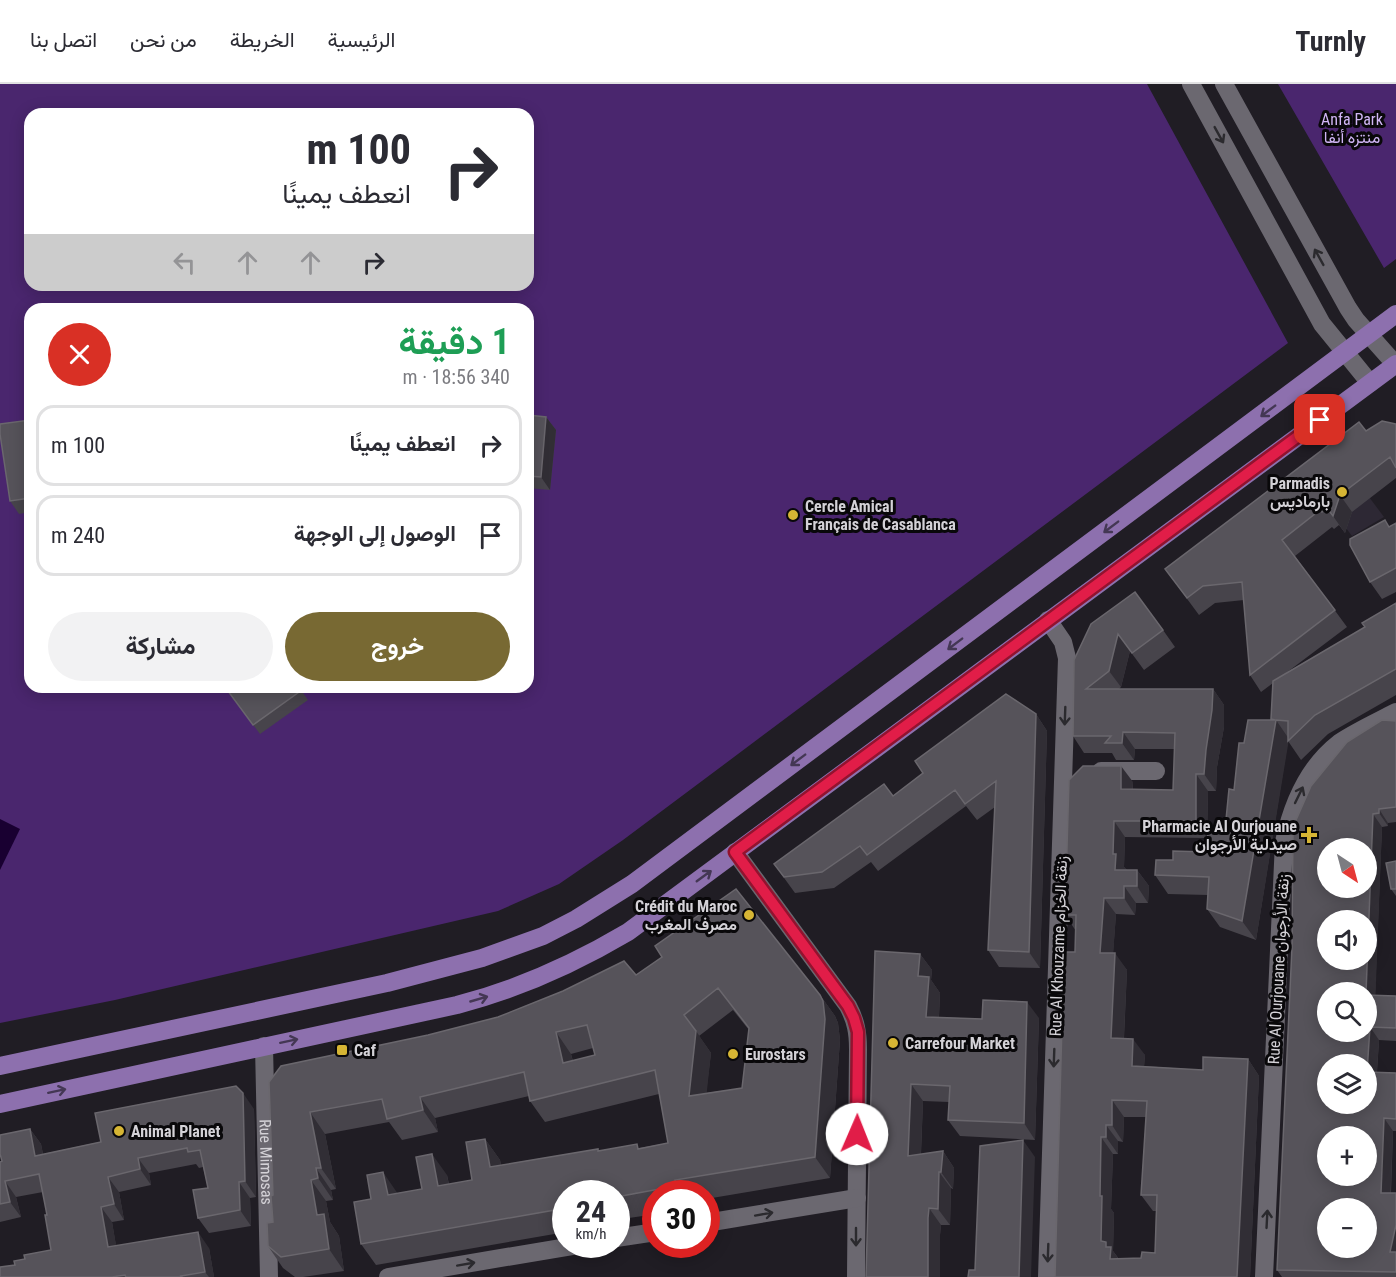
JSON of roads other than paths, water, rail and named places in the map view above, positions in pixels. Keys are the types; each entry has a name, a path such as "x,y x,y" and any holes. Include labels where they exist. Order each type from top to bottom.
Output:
{"main road":[{"path":"0,1066 436,971 508,950 576,919 642,877 1396,314"},
{"path":"0,1104 457,1005 514,988 575,962 628,932 1396,364"}],"street":[{"path":"1191,84 1322,324 1370,383"},
{"path":"1224,84 1348,308 1368,335 1396,364"},
{"name":"Rue Al Khouzame زنقة الخزام","path":"1047,1277 1067,655 1063,642 1048,620"},
{"name":"Rue Al Ourjouane زنقة الأرجوان","path":"1264,1277 1284,842 1288,821 1302,788 1324,758 1338,744 1396,712"},
{"path":"1064,771 1156,771"},
{"path":"735,852 848,1006 858,1032 856,1277"},
{"name":"Rue Mimosas","path":"264,1046 269,1277"},
{"path":"720,1221 857,1198"},
{"path":"388,1277 552,1249"}],"place":[{"name":"Parmadis بارماديس","path":"1342,492"},
{"name":"Cercle Amical Français de Casablanca","path":"793,515"},
{"name":"Pharmacie Al Ourjouane صيدلية الأرجوان","path":"1309,835"},
{"name":"Crédit du Maroc مصرف المغرب","path":"749,915"},
{"name":"Carrefour Market","path":"893,1043"},
{"name":"Caf","path":"342,1050"},
{"name":"Eurostars","path":"733,1054"},
{"name":"Animal Planet","path":"119,1131"}],"park label":[{"name":"Anfa Park منتزه أنفا","path":"1352,128"}]}
